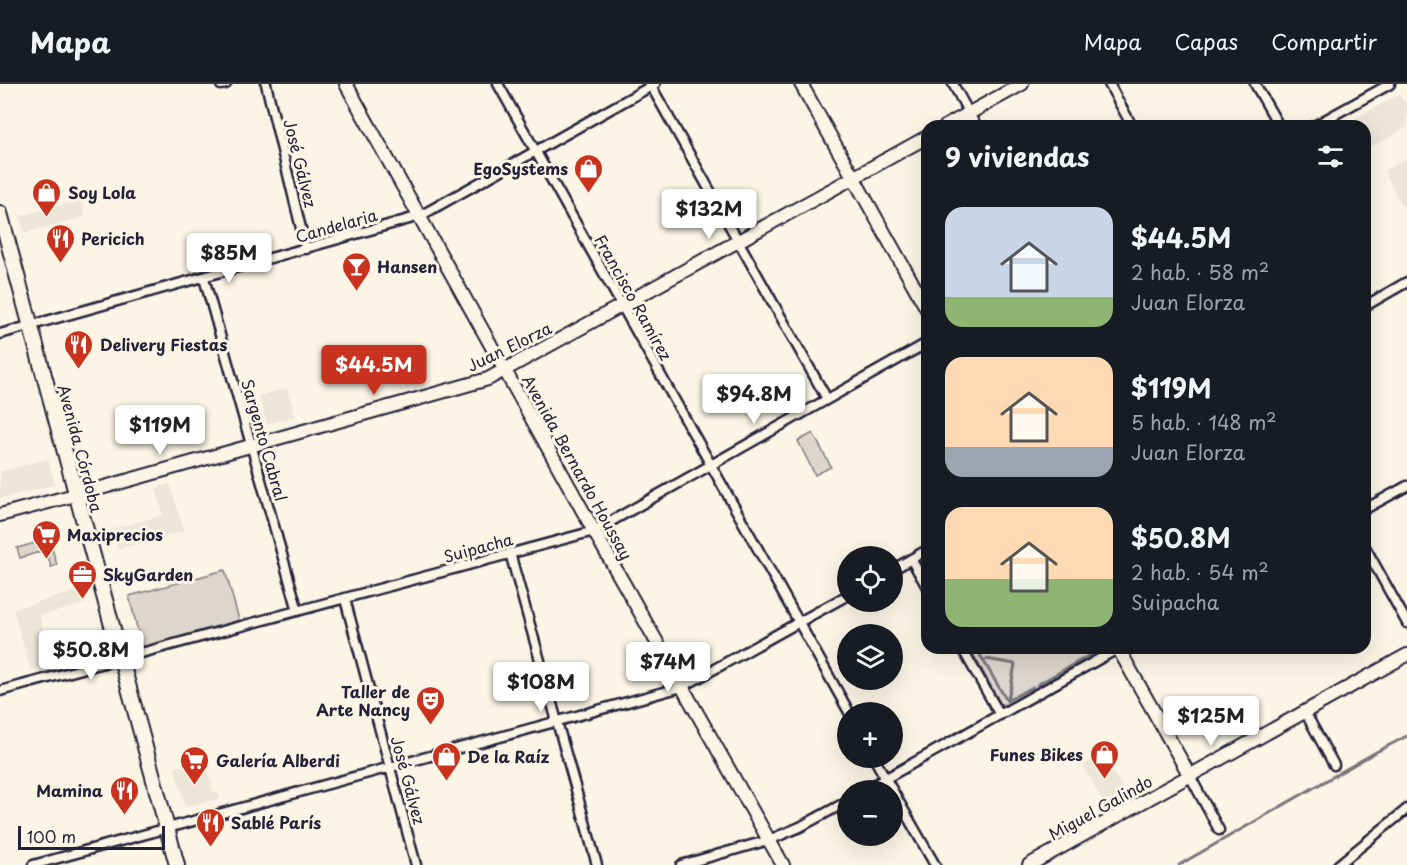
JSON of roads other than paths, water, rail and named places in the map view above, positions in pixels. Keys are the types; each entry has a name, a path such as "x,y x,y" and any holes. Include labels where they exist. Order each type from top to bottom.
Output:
{"main road":[{"name":"Avenida Córdoba","path":"0,213 177,865"}],"street":[{"name":"José Gálvez","path":"266,84 306,249"},
{"name":"Avenida Bernardo Houssay","path":"346,84 594,531 783,865"},
{"name":"Francisco Ramírez","path":"498,84 843,702"},
{"path":"801,84 921,298"},
{"path":"953,84 973,120"},
{"path":"957,120 1022,84"},
{"path":"1109,84 1129,120"},
{"path":"1255,84 1276,120"},
{"path":"1325,120 1390,84"},
{"name":"Candelaria","path":"0,334 420,216 652,85"},
{"path":"652,85 827,399"},
{"name":"Juan Elorza","path":"0,515 488,380 921,139"},
{"name":"Sargento Cabral","path":"204,278 298,611"},
{"path":"1371,303 1407,282"},
{"name":"Suipacha","path":"0,691 594,531 921,346"},
{"path":"1371,506 1407,486"},
{"path":"903,564 921,553"},
{"path":"510,554 597,865"},
{"path":"1371,558 1407,623"},
{"path":"911,559 921,576"},
{"name":"José Gálvez","path":"345,598 416,865"},
{"path":"33,865 682,687 837,601"},
{"path":"965,654 1000,715"},
{"path":"886,779 1107,654"},
{"path":"1121,654 1219,830"},
{"name":"Miguel Galindo","path":"1029,865 1407,656"},
{"path":"1305,712 1334,765"},
{"path":"880,768 935,865"},
{"path":"681,865 769,840 800,827 837,807"},
{"path":"1338,865 1407,809"}],"waterway":[{"path":"980,654 1007,701"},
{"path":"1037,685 1091,654"},
{"path":"986,659 1015,664 1007,701"},
{"path":"1008,700 1033,687"},
{"path":"1179,865 1407,736"}],"place":[{"name":"EgoSystems","path":"589,194"},
{"name":"Soy Lola","path":"47,218"},
{"name":"Pericich","path":"60,264"},
{"name":"Hansen","path":"356,292"},
{"name":"Delivery Fiestas","path":"79,370"},
{"name":"Maxiprecios","path":"46,560"},
{"name":"SkyGarden","path":"82,600"},
{"name":"Taller de Arte Nancy","path":"431,726"},
{"name":"Funes Bikes","path":"1104,780"},
{"name":"De la Raíz","path":"446,782"},
{"name":"Galería Alberdi","path":"195,786"},
{"name":"Mamina","path":"124,816"},
{"name":"Sablé París","path":"210,848"}]}
